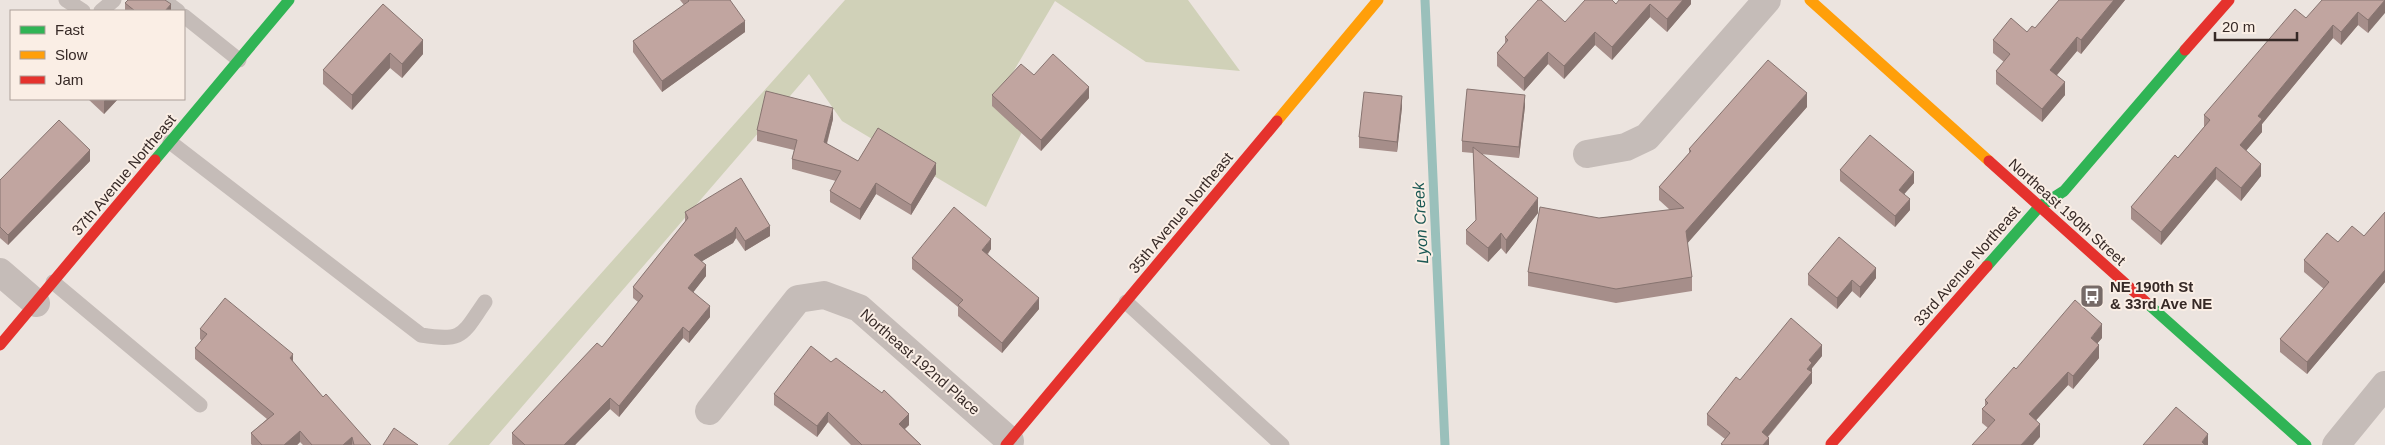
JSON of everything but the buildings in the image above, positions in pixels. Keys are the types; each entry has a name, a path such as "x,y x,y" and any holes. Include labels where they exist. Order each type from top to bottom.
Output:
{"street":[{"name":"37th Avenue Northeast","path":"0,345 289,0"},
{"name":"35th Avenue Northeast","path":"1008,443 1378,0"},
{"path":"1588,154 1626,147 1647,137 1767,0"},
{"name":"Northeast 190th Street","path":"1810,0 2306,445"},
{"name":"33rd Avenue Northeast","path":"1832,444 2039,207 2064,191 2229,0"},
{"path":"0,272 36,303"},
{"name":"Northeast 192nd Place","path":"709,411 798,299 824,295 859,308 1008,443"},
{"path":"2336,445 2385,385"}],"lane":[{"path":"66,0 81,10"},
{"path":"102,10 114,0"},
{"path":"163,0 177,10"},
{"path":"185,17 239,60"},
{"path":"170,142 421,334 446,339 464,332 485,302"},
{"path":"54,282 200,405"},
{"path":"1126,302 1282,445"}],"green space":[{"path":"845,0 1188,0 1240,71 1146,62 1055,1 993,106 1022,132 986,207 842,121 809,74 489,445 448,445"}],"waterway":[{"name":"Lyon Creek","path":"1425,0 1445,445"}],"traffic: fast":[{"path":"155,160 289,0"},
{"path":"1987,266 2039,207 2064,191 2185,50"},
{"path":"2148,304 2306,445"}],"traffic: slow":[{"path":"1277,121 1378,0"},
{"path":"1810,0 1989,161"}],"traffic: jam":[{"path":"2185,50 2229,0"},
{"path":"1006,445 1277,121"},
{"path":"0,345 155,160"},
{"path":"1989,161 2148,304"},
{"path":"1831,444 1987,266"}],"place":[{"name":"NE 190th St & 33rd Ave NE","path":"2092,296"}]}
